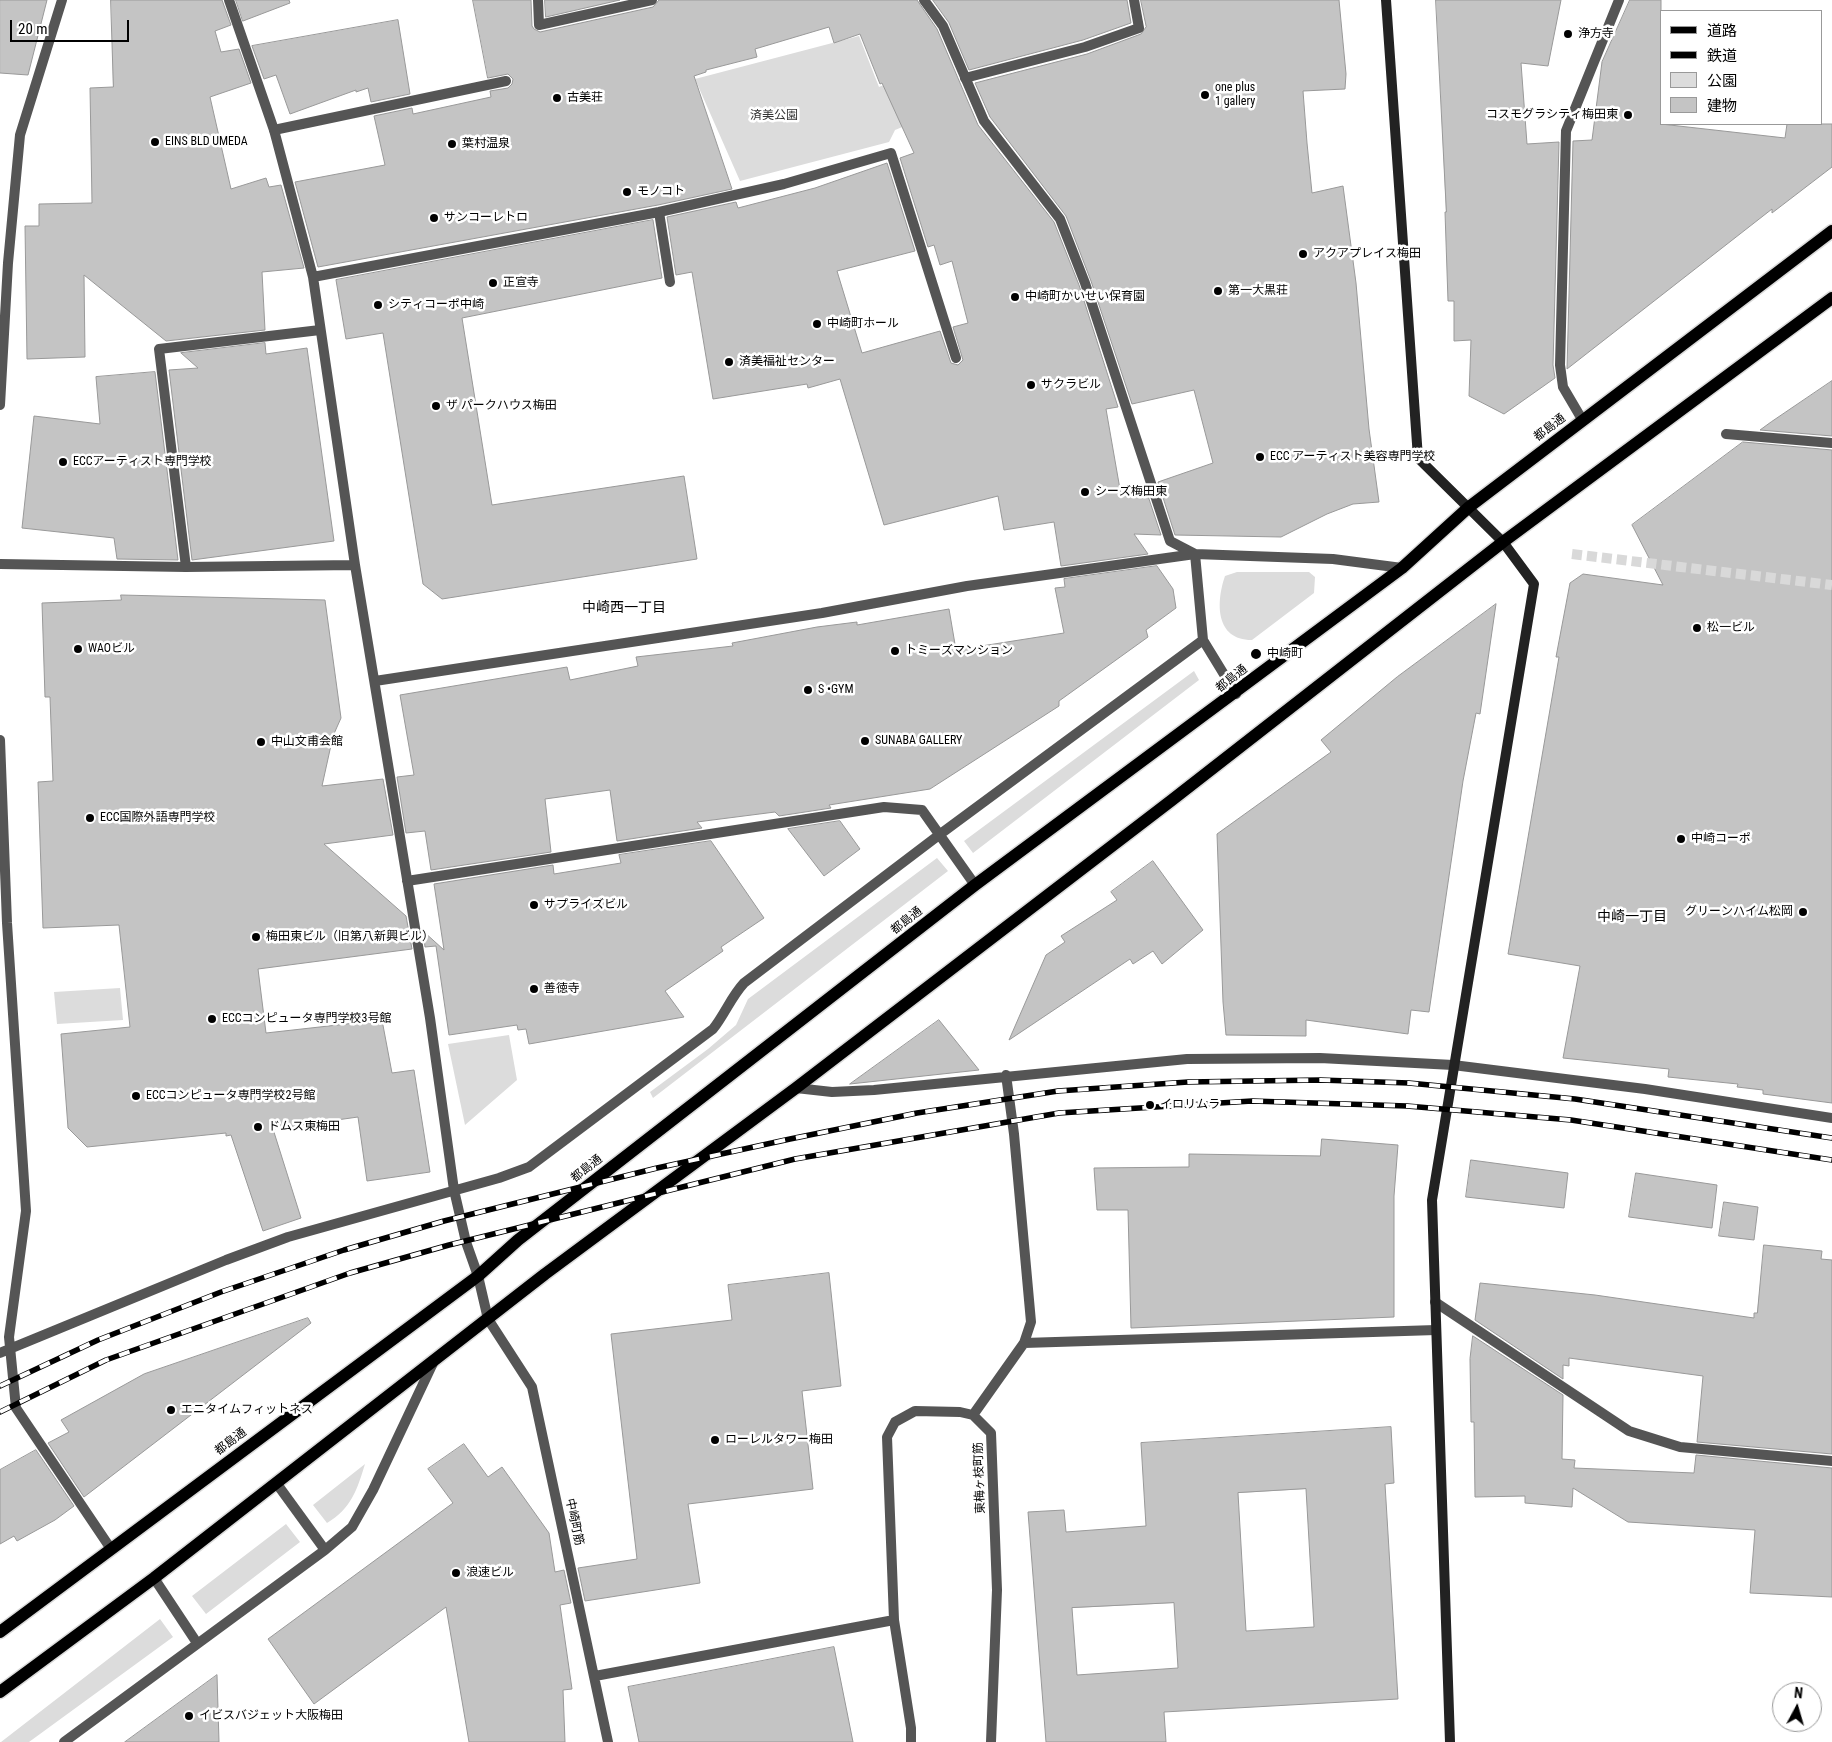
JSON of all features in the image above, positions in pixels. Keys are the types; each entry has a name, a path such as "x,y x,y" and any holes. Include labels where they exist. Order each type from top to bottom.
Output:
{"main road":[{"name":"都島通","path":"0,1632 478,1276 518,1240 975,886 1236,694 1402,568 1469,507 1832,231"},
{"path":"0,1692 277,1484 488,1318 796,1088 1172,800 1504,542 1832,298"}],"street":[{"path":"0,405 8,263 20,135 62,0"},
{"name":"中崎町筋","path":"229,0 274,130 313,277 354,565 375,681 430,1018 454,1190 466,1242 478,1276 488,1318 532,1387 608,1742"},
{"path":"538,0 539,25 652,0"},
{"path":"924,0 943,26 984,120 1060,219 1085,283 1170,540 1195,554"},
{"path":"965,78 1085,47 1139,28 1134,0"},
{"path":"1386,0 1418,458 1504,542 1534,584 1534,594 1432,1200 1450,1742"},
{"path":"1583,420 1563,387 1560,365 1566,131 1619,0"},
{"path":"274,130 506,81"},
{"path":"313,277 659,212 784,184 891,152 956,358"},
{"path":"659,212 670,282"},
{"path":"186,567 159,349 320,330"},
{"path":"1726,434 1832,443"},
{"path":"1195,554 1203,640 1236,694"},
{"path":"375,681 822,613 967,586 1195,554 1333,559 1402,568"},
{"path":"0,564 186,567 354,565"},
{"path":"5,1350 288,1237 529,1167 713,1029 733,995 744,983 939,835 1203,640"},
{"path":"0,740 4,922 26,1211 5,1350 16,1408 111,1549"},
{"path":"408,881 884,808 922,810 975,886"},
{"path":"796,1088 832,1092 874,1090 1006,1075 1187,1059 1320,1058 1454,1065 1645,1089 1832,1118"},
{"path":"911,1742 911,1728 894,1620 887,1438 895,1422 915,1411 960,1412 973,1415 1024,1343 1032,1322 1014,1134 1006,1075"},
{"path":"1435,1302 1629,1431 1680,1447 1832,1461"},
{"path":"1024,1343 1436,1330"},
{"path":"64,1742 325,1550 352,1527 373,1490 433,1363"},
{"name":"東梅ヶ枝町筋","path":"973,1415 991,1433 997,1590 991,1742"},
{"path":"277,1484 325,1550"},
{"path":"154,1578 197,1643"},
{"path":"595,1676 894,1620"}],"green space":[{"name":"済美公園","path":"859,36 879,87 943,59 964,102 895,130 889,142 740,181 695,79"},
{"path":"1237,572 1309,572 1315,577 1314,593 1252,640 1240,638 1231,634 1225,627 1221,618 1220,608 1220,597 1225,576"},
{"path":"1194,671 1199,680 973,853 964,841"},
{"path":"937,858 948,871 653,1098 650,1092 708,1049 736,1025 748,999"},
{"path":"120,988 123,1020 57,1024 54,992"},
{"path":"509,1035 517,1080 465,1125 448,1044"},
{"path":"365,1464 352,1498 342,1512 327,1523 313,1505"},
{"path":"286,1524 300,1542 206,1614 192,1596"},
{"path":"160,1619 173,1637 29,1742 1,1742"}],"building":[{"path":"0,0 47,0 28,75 0,73"},
{"path":"111,0 222,0 231,25 215,31 221,52 239,49 251,83 210,97 231,189 266,178 269,187 281,185 304,268 262,272 265,330 166,341 84,275 85,357 27,359 25,226 39,226 39,204 92,203 90,88 113,87"},
{"path":"236,0 289,0 290,3 243,21"},
{"path":"473,0 531,0 532,26 540,32 653,7 659,0 917,0 937,29 978,125 1054,222 1079,285 1118,407 1106,409 1121,495 1145,487 1161,535 1134,534 1148,554 1061,566 1054,522 1004,530 998,496 884,525 840,379 808,388 807,384 713,399 692,272 676,275 667,217 736,202 738,208 815,188 887,163 915,251 837,271 862,353 940,331 951,363 958,365 963,360 953,327 968,323 952,261 940,265 934,245 928,247 900,158 914,153 882,83 880,84 860,34 834,43 829,27 755,49 757,57 706,70 706,72 694,76 732,189 658,205 318,267 295,182 385,165 374,116 412,108 413,114 491,97 490,91 508,88 512,84 513,79 508,74 488,78"},
{"path":"545,0 620,0 546,17"},
{"path":"933,0 1127,0 1131,23 1083,40 969,70 949,23"},
{"path":"1141,0 1339,0 1346,74 1345,89 1303,91 1307,143 1312,193 1343,186 1356,283 1369,429 1379,502 1353,504 1327,514 1281,537 1175,535 1158,482 1213,463 1194,390 1132,404 1091,281 1066,216 990,117 975,83 1087,54 1141,34 1146,27"},
{"path":"1436,0 1561,0 1548,66 1521,63 1527,144 1559,142 1553,365 1555,378 1504,414 1469,396 1471,340 1454,341 1454,301 1448,301 1446,212"},
{"path":"1630,0 1661,0 1660,125 1785,138 1787,125 1832,124 1832,167 1772,213 1772,209 1567,369 1573,141 1592,140 1602,62"},
{"path":"398,20 410,94 371,102 368,88 356,92 356,90 290,114 276,75 264,79 252,46"},
{"name":"ザ パークハウス梅田","path":"653,220 662,278 462,318 492,505 684,476 697,559 442,599 423,584 383,333 346,339 336,280"},
{"path":"265,343 266,354 307,348 334,541 192,560 169,370 198,368 181,353"},
{"path":"155,372 178,560 117,559 114,538 22,528 34,416 100,424 96,377"},
{"path":"1832,381 1832,436 1760,430 1771,422"},
{"path":"1743,442 1832,450 1832,1103 1763,1094 1763,1090 1737,1087 1738,1084 1668,1077 1669,1069 1563,1058 1580,966 1508,954 1559,657 1556,657 1570,583 1583,574 1663,585 1632,525"},
{"path":"1157,566 1173,589 1176,608 1146,630 1148,637 1059,701 1059,706 930,789 829,805 831,808 779,816 775,812 697,822 702,828 617,841 610,790 545,799 551,852 431,870 425,831 406,833 397,777 414,775 400,695 567,667 570,680 638,666 636,657 733,646 732,643 817,627 857,622 857,625 949,609 956,650 1064,633 1055,588 1065,587 1064,579"},
{"path":"121,595 325,600 341,718 333,736 322,786 383,779 393,835 324,844 406,916 412,949 258,969 266,1033 382,1020 392,1073 414,1070 430,1172 367,1181 358,1117 273,1129 301,1218 263,1231 231,1135 226,1136 226,1133 87,1147 68,1128 61,1034 130,1027 119,925 43,928 38,782 53,781 50,697 45,697 42,603 121,600"},
{"path":"1496,604 1480,714 1476,713 1463,781 1429,1012 1411,1010 1408,1034 1306,1020 1306,1036 1226,1035 1223,1002 1217,834 1331,752 1321,740 1397,677"},
{"path":"840,821 860,849 824,876 788,829"},
{"path":"711,841 764,918 721,947 723,951 665,991 684,1017 529,1044 526,1029 518,1030 517,1025 449,1035 436,946 425,947 423,931 444,950 434,884 553,865 554,874 621,863 619,855"},
{"path":"1153,861 1203,930 1162,964 1153,951 1133,964 1130,959 1009,1040 1046,955 1065,942 1061,936 1117,900 1111,892"},
{"path":"939,1020 979,1070 850,1084"},
{"path":"1322,1139 1398,1145 1394,1196 1394,1317 1131,1328 1128,1210 1097,1210 1094,1168 1189,1167 1189,1154 1320,1156"},
{"path":"1471,1160 1568,1173 1564,1208 1466,1197"},
{"path":"1636,1173 1717,1185 1712,1228 1629,1217"},
{"path":"1724,1202 1758,1207 1754,1240 1719,1236"},
{"path":"1764,1245 1822,1251 1821,1259 1832,1260 1832,1454 1697,1442 1703,1376 1569,1358 1569,1366 1563,1365 1563,1379 1475,1320 1480,1283 1595,1295 1754,1318 1754,1313 1757,1313"},
{"name":"ローレルタワー梅田","path":"829,1273 841,1386 802,1391 813,1489 688,1504 700,1583 585,1601 578,1568 637,1559 611,1334 732,1320 728,1285"},
{"path":"308,1318 311,1323 84,1497 48,1443 69,1432 61,1420 144,1374"},
{"path":"1473,1336 1563,1395 1562,1459 1575,1460 1574,1468 1694,1473 1696,1455 1832,1468 1832,1597 1750,1593 1755,1530 1628,1522 1573,1488 1572,1507 1525,1503 1525,1496 1475,1497 1474,1422 1471,1422 1470,1359"},
{"path":"1391,1427 1394,1483 1385,1484 1398,1699 1164,1712 1166,1742 1046,1742 1028,1512 1064,1510 1066,1532 1146,1526 1141,1443","holes":["1306,1489 1314,1627 1246,1631 1238,1493","1174,1603 1178,1668 1077,1675 1072,1608"]},
{"name":"浪速ビル","path":"464,1444 488,1477 502,1467 549,1533 555,1572 564,1570 571,1603 560,1605 572,1689 563,1690 565,1742 469,1742 446,1607 314,1704 268,1639 453,1503 428,1469"},
{"path":"36,1450 74,1506 55,1520 17,1541 14,1536 0,1544 0,1470"},
{"path":"834,1647 853,1742 639,1742 628,1687"},
{"name":"イビスバジェット大阪梅田","path":"217,1675 219,1742 125,1742"}],"tunnel":[{"path":"1572,554 1832,585"}],"railway":[{"path":"0,1386 98,1340 221,1292 344,1250 444,1221 657,1168 790,1139 917,1113 1058,1091 1188,1082 1320,1080 1409,1083 1575,1099 1832,1138"},
{"path":"0,1412 106,1360 350,1273 449,1245 795,1159 1059,1113 1252,1101 1407,1106 1571,1120 1832,1160"}],"place":[{"name":"浄方寺","path":"1568,34"},
{"name":"one plus 1 gallery","path":"1205,95"},
{"name":"古美荘","path":"557,98"},
{"name":"コスモグラシティ梅田東","path":"1628,115"},
{"name":"EINS BLD UMEDA","path":"155,142"},
{"name":"葉村温泉","path":"452,144"},
{"name":"モノコト","path":"627,192"},
{"name":"サンコーレトロ","path":"434,218"},
{"name":"アクアプレイス梅田","path":"1303,254"},
{"name":"正宣寺","path":"493,283"},
{"name":"第一大黒荘","path":"1218,291"},
{"name":"中崎町かいせい保育園","path":"1015,297"},
{"name":"シティコーポ中崎","path":"378,305"},
{"name":"中崎町ホール","path":"817,324"},
{"name":"済美福祉センター","path":"729,362"},
{"name":"サクラビル","path":"1031,385"},
{"name":"ザ パークハウス梅田","path":"436,406"},
{"name":"ECC アーティスト美容専門学校","path":"1260,457"},
{"name":"ECCアーティスト専門学校","path":"63,462"},
{"name":"シーズ梅田東","path":"1085,492"},
{"name":"松一ビル","path":"1697,628"},
{"name":"WAOビル","path":"78,649"},
{"name":"トミーズマンション","path":"895,651"},
{"name":"中崎町","path":"1256,654"},
{"name":"S •GYM","path":"808,690"},
{"name":"SUNABA GALLERY","path":"865,741"},
{"name":"中山文甫会館","path":"261,742"},
{"name":"ECC国際外語専門学校","path":"90,818"},
{"name":"中崎コーポ","path":"1681,839"},
{"name":"サプライズビル","path":"534,905"},
{"name":"グリーンハイム松岡","path":"1803,912"},
{"name":"梅田東ビル（旧第八新興ビル）","path":"256,937"},
{"name":"善徳寺","path":"534,989"},
{"name":"ECCコンピュータ専門学校3号館","path":"212,1019"},
{"name":"ECCコンピュータ専門学校2号館","path":"136,1096"},
{"name":"イロリムラ","path":"1150,1105"},
{"name":"ドムス東梅田","path":"258,1127"},
{"name":"エニタイムフィットネス","path":"171,1410"},
{"name":"ローレルタワー梅田","path":"715,1440"},
{"name":"浪速ビル","path":"456,1573"},
{"name":"イビスバジェット大阪梅田","path":"189,1716"}],"district":[{"name":"中崎西一丁目","path":"624,608"},
{"name":"中崎一丁目","path":"1632,917"}]}
